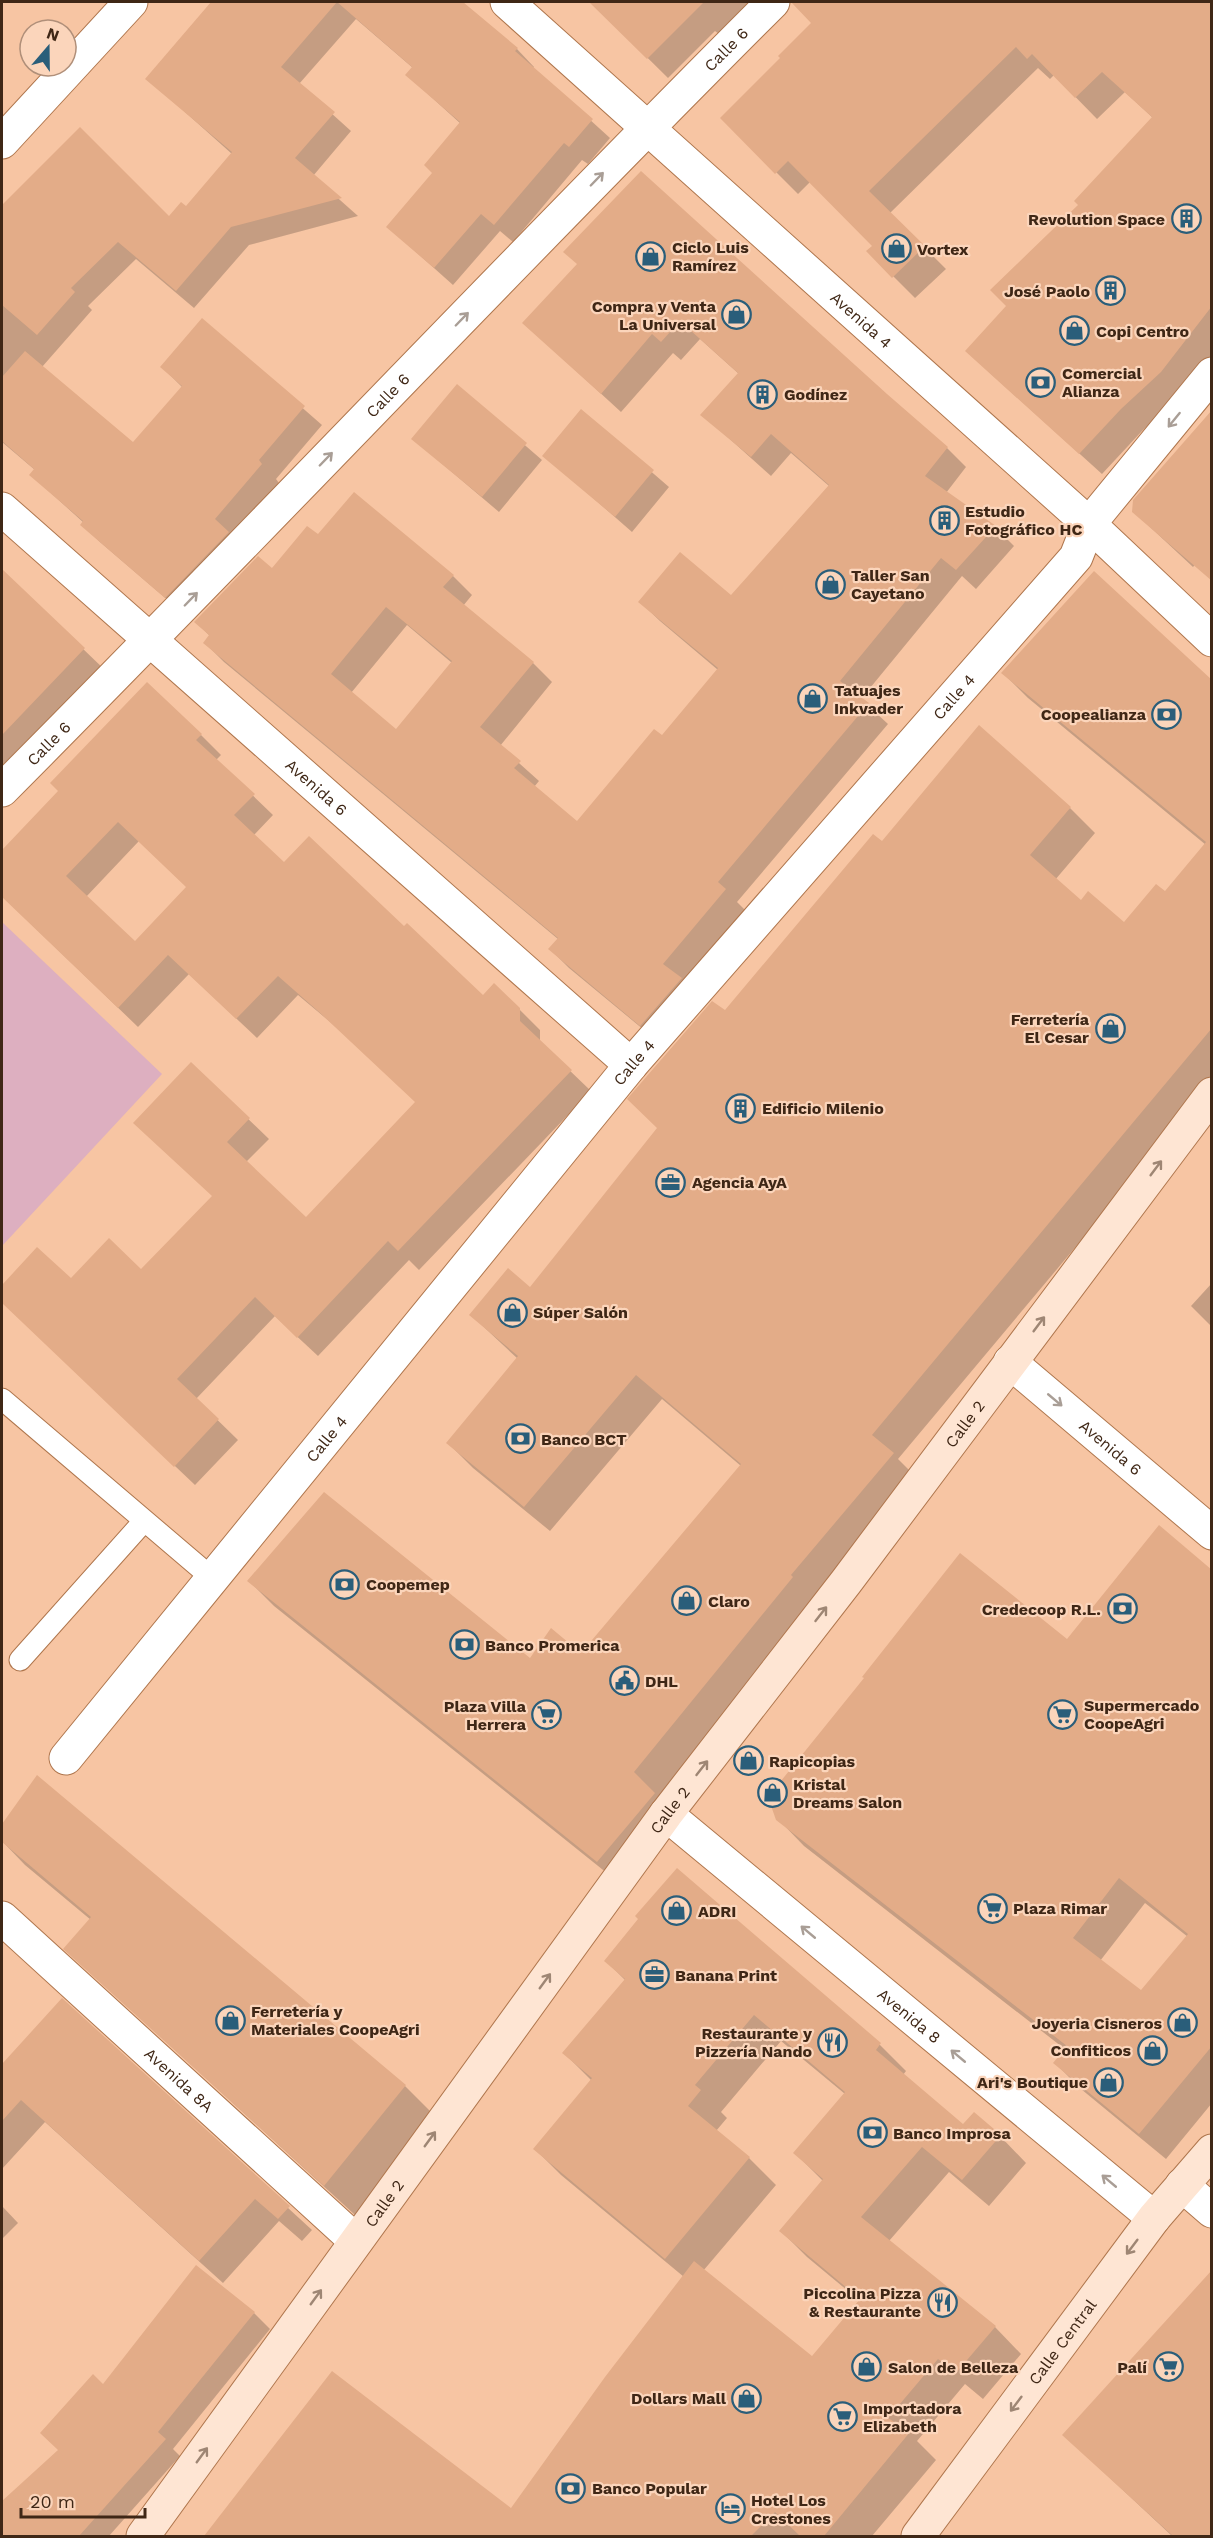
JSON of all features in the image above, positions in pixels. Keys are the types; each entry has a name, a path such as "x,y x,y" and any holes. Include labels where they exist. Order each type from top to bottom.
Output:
{"main road":[{"name":"Calle 2","path":"143,2536 666,1814 846,1582 1212,1094"},
{"name":"Calle Central","path":"918,2536 1154,2218 1212,2151"}],"street":[{"path":"2,142 131,2"},
{"name":"Avenida 4","path":"507,2 1089,524 1212,640"},
{"name":"Calle 6","path":"2,790 150,641 646,128 774,2"},
{"name":"Calle 4","path":"66,1758 631,1065 1076,556 1089,524 1212,374"},
{"name":"Avenida 6","path":"2,509 631,1065"},
{"name":"Avenida 6","path":"1010,1362 1212,1533"},
{"name":"Avenida 8","path":"666,1814 1154,2218"},
{"name":"Avenida 8A","path":"2,1918 356,2241"},
{"path":"1182,2185 1212,2211"}],"lane":[{"path":"2,1399 212,1578"},
{"path":"20,1660 144,1521"}],"shaded area":[{"path":"2,922 162,1074 2,1246"}],"building":[{"path":"211,2 337,2 281,67 335,112 295,158 342,198 231,227 176,291 118,242 71,288 75,292 37,335 2,305 2,205 80,127 169,216 181,202 186,206 232,152 145,79"},
{"path":"337,2 463,2 518,48 515,51 593,119 569,147 564,143 494,225 481,214 434,268 386,227 432,173 424,165 460,122 405,75 412,67"},
{"path":"589,2 704,2 647,59"},
{"path":"791,2 1212,2 1212,306 1161,372 1121,409 1079,454 965,351 1006,306 990,290 1078,205 1074,201 1152,117 1102,72 1075,98 1032,54 1027,59 1016,47 869,191 925,246 892,278 866,251 872,246 788,161 775,174 720,118 780,58 778,56 811,23"},
{"path":"641,171 948,447 925,476 996,526 956,570 941,558 840,681 869,703 718,882 726,889 663,964 682,978 640,1026 548,949 558,938 203,643 209,635 194,622 258,556 272,568 307,526 318,534 354,492 454,575 443,587 534,662 480,727 521,761 514,768 577,821 654,729 662,735 718,668 638,602 680,552 731,595 829,485 771,434 751,457 700,415 738,373 680,321 661,342 652,334 601,394 522,323 577,264 563,252","holes":["386,607 452,661 396,729 331,674"]},
{"path":"202,318 305,406 259,460 262,464 215,519 229,532 165,598 80,525 83,521 29,475 34,469 2,441 2,377 25,351 133,442 182,386 160,367"},
{"path":"457,384 527,443 482,497 411,439"},
{"path":"581,409 654,470 615,517 542,456"},
{"path":"1212,410 1212,581 1132,512 1133,500"},
{"path":"2,569 85,648 2,735"},
{"path":"1094,571 1212,680 1212,1028 872,1435 894,1453 791,1575 793,1577 634,1772 655,1793 597,1862 247,1581 324,1492 530,1658 551,1628 581,1653 741,1464 636,1375 524,1507 446,1443 518,1356 469,1315 508,1268 530,1287 657,1128 627,1099 712,1001 725,1010 873,834 882,841 979,725 1071,807 1030,855 1081,900 1088,891 1124,922 1156,884 1165,891 1206,842 1001,673"},
{"path":"147,682 202,734 196,740 255,794 234,815 284,862 309,836 404,926 407,923 483,995 494,983 520,1008 520,1021 572,1070 398,1251 388,1241 297,1338 255,1297 177,1379 219,1419 174,1467 2,1303 2,1285 37,1247 71,1278 109,1238 141,1269 212,1196 133,1123 191,1062 250,1118 227,1142 306,1217 415,1102 278,976 236,1019 168,955 118,1008 2,897 2,850 58,791 50,783","holes":["118,822 186,887 135,941 66,876"]},
{"path":"1159,1525 1212,1570 1212,2046 1139,2134 1053,2063 1067,2046 776,1820 768,1797 864,1678 862,1677 960,1553 1067,1639","holes":["1119,1878 1188,1934 1141,1990 1073,1938"]},
{"name":"Ferretería y Materiales CoopeAgri","path":"37,1775 406,2085 324,2186 63,1949 91,1917 2,1842 2,1824"},
{"path":"677,1868 881,2043 876,2050 963,2124 974,2112 1001,2135 962,2180 922,2147 861,2217 996,2326 956,2373 938,2359 888,2418 910,2432 824,2536 800,2536 775,2512 751,2536 204,2536 332,2371 511,2508 605,2377 694,2261 812,2356 860,2299 779,2231 823,2179 793,2153 845,2092 754,2015 695,2085 701,2090 688,2106 750,2157 665,2259 533,2149 592,2078 562,2053 625,1979 604,1961 638,1919 635,1916"},
{"path":"62,1998 290,2206 278,2219 255,2199 199,2261 21,2100 2,2121 2,2064"},
{"path":"196,2265 255,2312 158,2432 166,2439 79,2536 2,2536 2,2501 58,2450 40,2433 93,2374 103,2384"},
{"name":"Palí","path":"1212,2270 1212,2536 1173,2536 1062,2435"}],"place":[{"name":"Revolution Space","path":"1186,219"},
{"name":"Vortex","path":"896,249"},
{"name":"Ciclo Luis Ramírez","path":"651,256"},
{"name":"José Paolo","path":"1111,291"},
{"name":"Compra y Venta La Universal","path":"737,315"},
{"name":"Copi Centro","path":"1075,331"},
{"name":"Comercial Alianza","path":"1041,382"},
{"name":"Godínez","path":"763,394"},
{"name":"Estudio Fotográfico HC","path":"944,520"},
{"name":"Taller San Cayetano","path":"830,584"},
{"name":"Tatuajes Inkvader","path":"813,699"},
{"name":"Coopealianza","path":"1167,714"},
{"name":"Ferretería El Cesar","path":"1110,1028"},
{"name":"Edificio Milenio","path":"741,1108"},
{"name":"Agencia AyA","path":"671,1182"},
{"name":"Súper Salón","path":"512,1312"},
{"name":"Banco BCT","path":"520,1439"},
{"name":"Coopemep","path":"345,1584"},
{"name":"Claro","path":"687,1601"},
{"name":"Credecoop R.L.","path":"1122,1609"},
{"name":"Banco Promerica","path":"464,1645"},
{"name":"DHL","path":"624,1681"},
{"name":"Supermercado CoopeAgri","path":"1063,1714"},
{"name":"Plaza Villa Herrera","path":"547,1715"},
{"name":"Rapicopias","path":"748,1761"},
{"name":"Kristal Dreams Salon","path":"772,1793"},
{"name":"Plaza Rimar","path":"992,1908"},
{"name":"ADRI","path":"677,1911"},
{"name":"Banana Print","path":"654,1975"},
{"name":"Ferretería y Materiales CoopeAgri","path":"230,2020"},
{"name":"Joyeria Cisneros","path":"1183,2023"},
{"name":"Restaurante y Pizzería Nando","path":"833,2042"},
{"name":"Confiticos","path":"1152,2050"},
{"name":"Ari's Boutique","path":"1109,2082"},
{"name":"Banco Improsa","path":"872,2133"},
{"name":"Piccolina Pizza & Restaurante","path":"942,2302"},
{"name":"Salon de Belleza","path":"867,2367"},
{"name":"Palí","path":"1168,2367"},
{"name":"Dollars Mall","path":"747,2398"},
{"name":"Importadora Elizabeth","path":"842,2417"},
{"name":"Banco Popular","path":"571,2488"},
{"name":"Hotel Los Crestones","path":"730,2509"}]}
